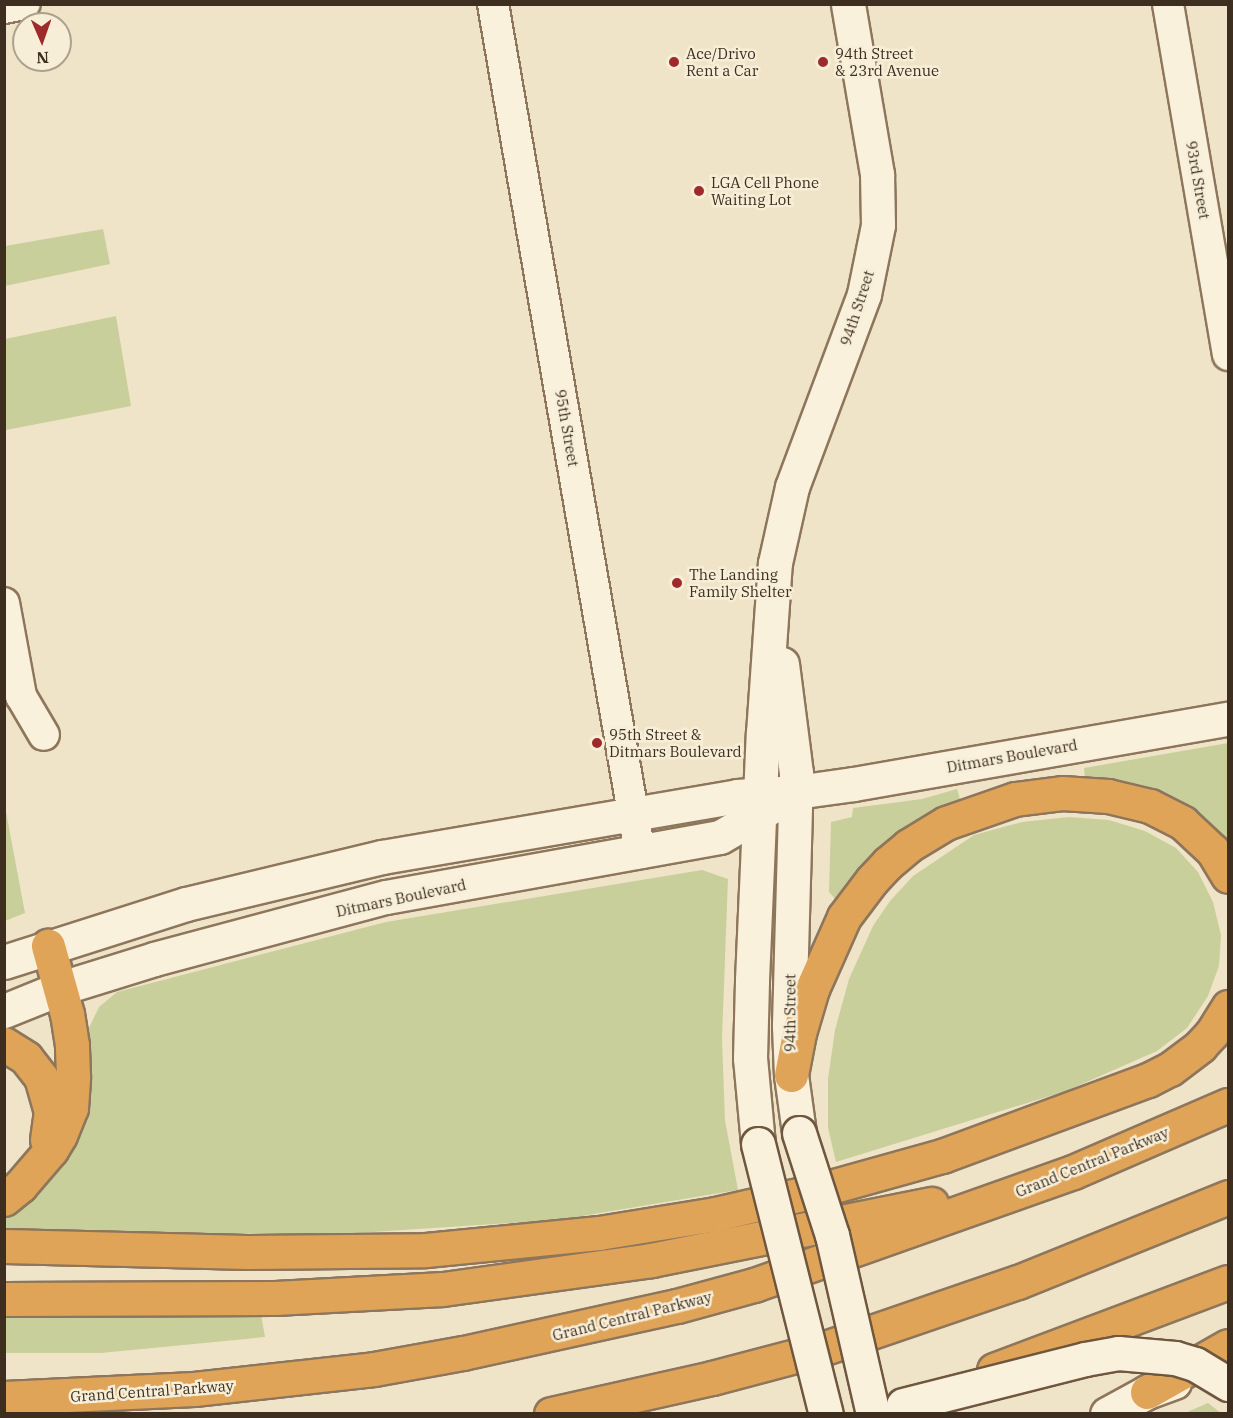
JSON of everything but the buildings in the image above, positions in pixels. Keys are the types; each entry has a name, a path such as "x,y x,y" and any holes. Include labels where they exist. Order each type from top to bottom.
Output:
{"highway":[{"path":"791,1076 799,1033 812,989 844,917 888,863 908,846 946,823 1015,799 1062,794 1108,796 1150,806 1183,823 1213,850 1228,876"},
{"path":"4,1199 36,1168 60,1135 71,1108 73,1060 61,988 48,946"},
{"path":"4,1246 248,1252 426,1250 576,1236 715,1214 820,1190 942,1156 1148,1080 1170,1070 1200,1046 1212,1033 1228,1007"},
{"path":"4,1044 26,1058 35,1067 49,1097 51,1111 49,1135 36,1168"},
{"name":"Grand Central Parkway","path":"4,1398 194,1389 290,1380 430,1359 541,1338 677,1306 754,1285 1073,1172 1228,1105"},
{"path":"4,1299 275,1299 443,1289 503,1282 739,1244 1073,1172"},
{"path":"620,1413 738,1379 928,1315 1103,1250 1228,1197"},
{"path":"883,1411 1228,1282"},
{"path":"551,1413 723,1376 822,1349 928,1315"},
{"path":"1147,1392 1228,1346"}],"main road":[{"name":"94th Street","path":"826,1413 758,1144 750,1058 761,804 776,554 786,507 864,294 876,243 879,207 877,174 848,4"},
{"name":"94th Street","path":"773,603 795,753 795,862 789,979 791,1076 799,1133 883,1411"},
{"name":"Ditmars Boulevard","path":"4,962 186,903 351,864 634,813 761,804 795,792 1228,719"},
{"name":"Ditmars Boulevard","path":"4,1011 61,988 154,959 386,897 720,837 761,804"},
{"path":"883,1411 1084,1359 1118,1353 1175,1358 1195,1364 1228,1384"},
{"path":"1107,1413 1147,1392 1228,1361"}],"street":[{"path":"4,8 25,4"},
{"name":"95th Street","path":"493,4 640,853"},
{"name":"93rd Street","path":"1168,4 1228,355"},
{"path":"4,603 21,696 44,735"}],"green space":[{"path":"103,229 110,264 5,286 5,246"},
{"path":"116,316 131,406 6,430 5,339"},
{"path":"1228,743 1228,844 1201,814 1174,799 1144,786 1085,778 1084,768"},
{"path":"957,789 960,799 897,835 857,874 836,900 829,892 831,822 852,817 853,808 922,799"},
{"path":"4,801 25,913 5,921 4,921"},
{"path":"1069,817 1109,820 1145,831 1176,848 1198,872 1213,902 1221,935 1219,966 1208,996 1187,1028 1157,1051 1066,1091 836,1162 828,1128 828,1079 835,1030 849,979 873,926 890,901 913,876 974,835 1022,822"},
{"path":"702,870 728,879 722,1039 725,1120 738,1190 558,1220 342,1234 5,1232 4,1219 34,1197 67,1155 73,1141 89,1061 88,1030 99,1007 117,992 386,922"},
{"path":"5,1311 261,1314 265,1337 101,1353 5,1353"},
{"path":"1208,1403 1221,1413 1185,1413"}],"place":[{"name":"Ace/Drivo Rent a Car","path":"674,62"},
{"name":"94th Street & 23rd Avenue","path":"823,62"},
{"name":"LGA Cell Phone Waiting Lot","path":"699,191"},
{"name":"The Landing Family Shelter","path":"677,583"},
{"name":"95th Street & Ditmars Boulevard","path":"597,743"}]}
